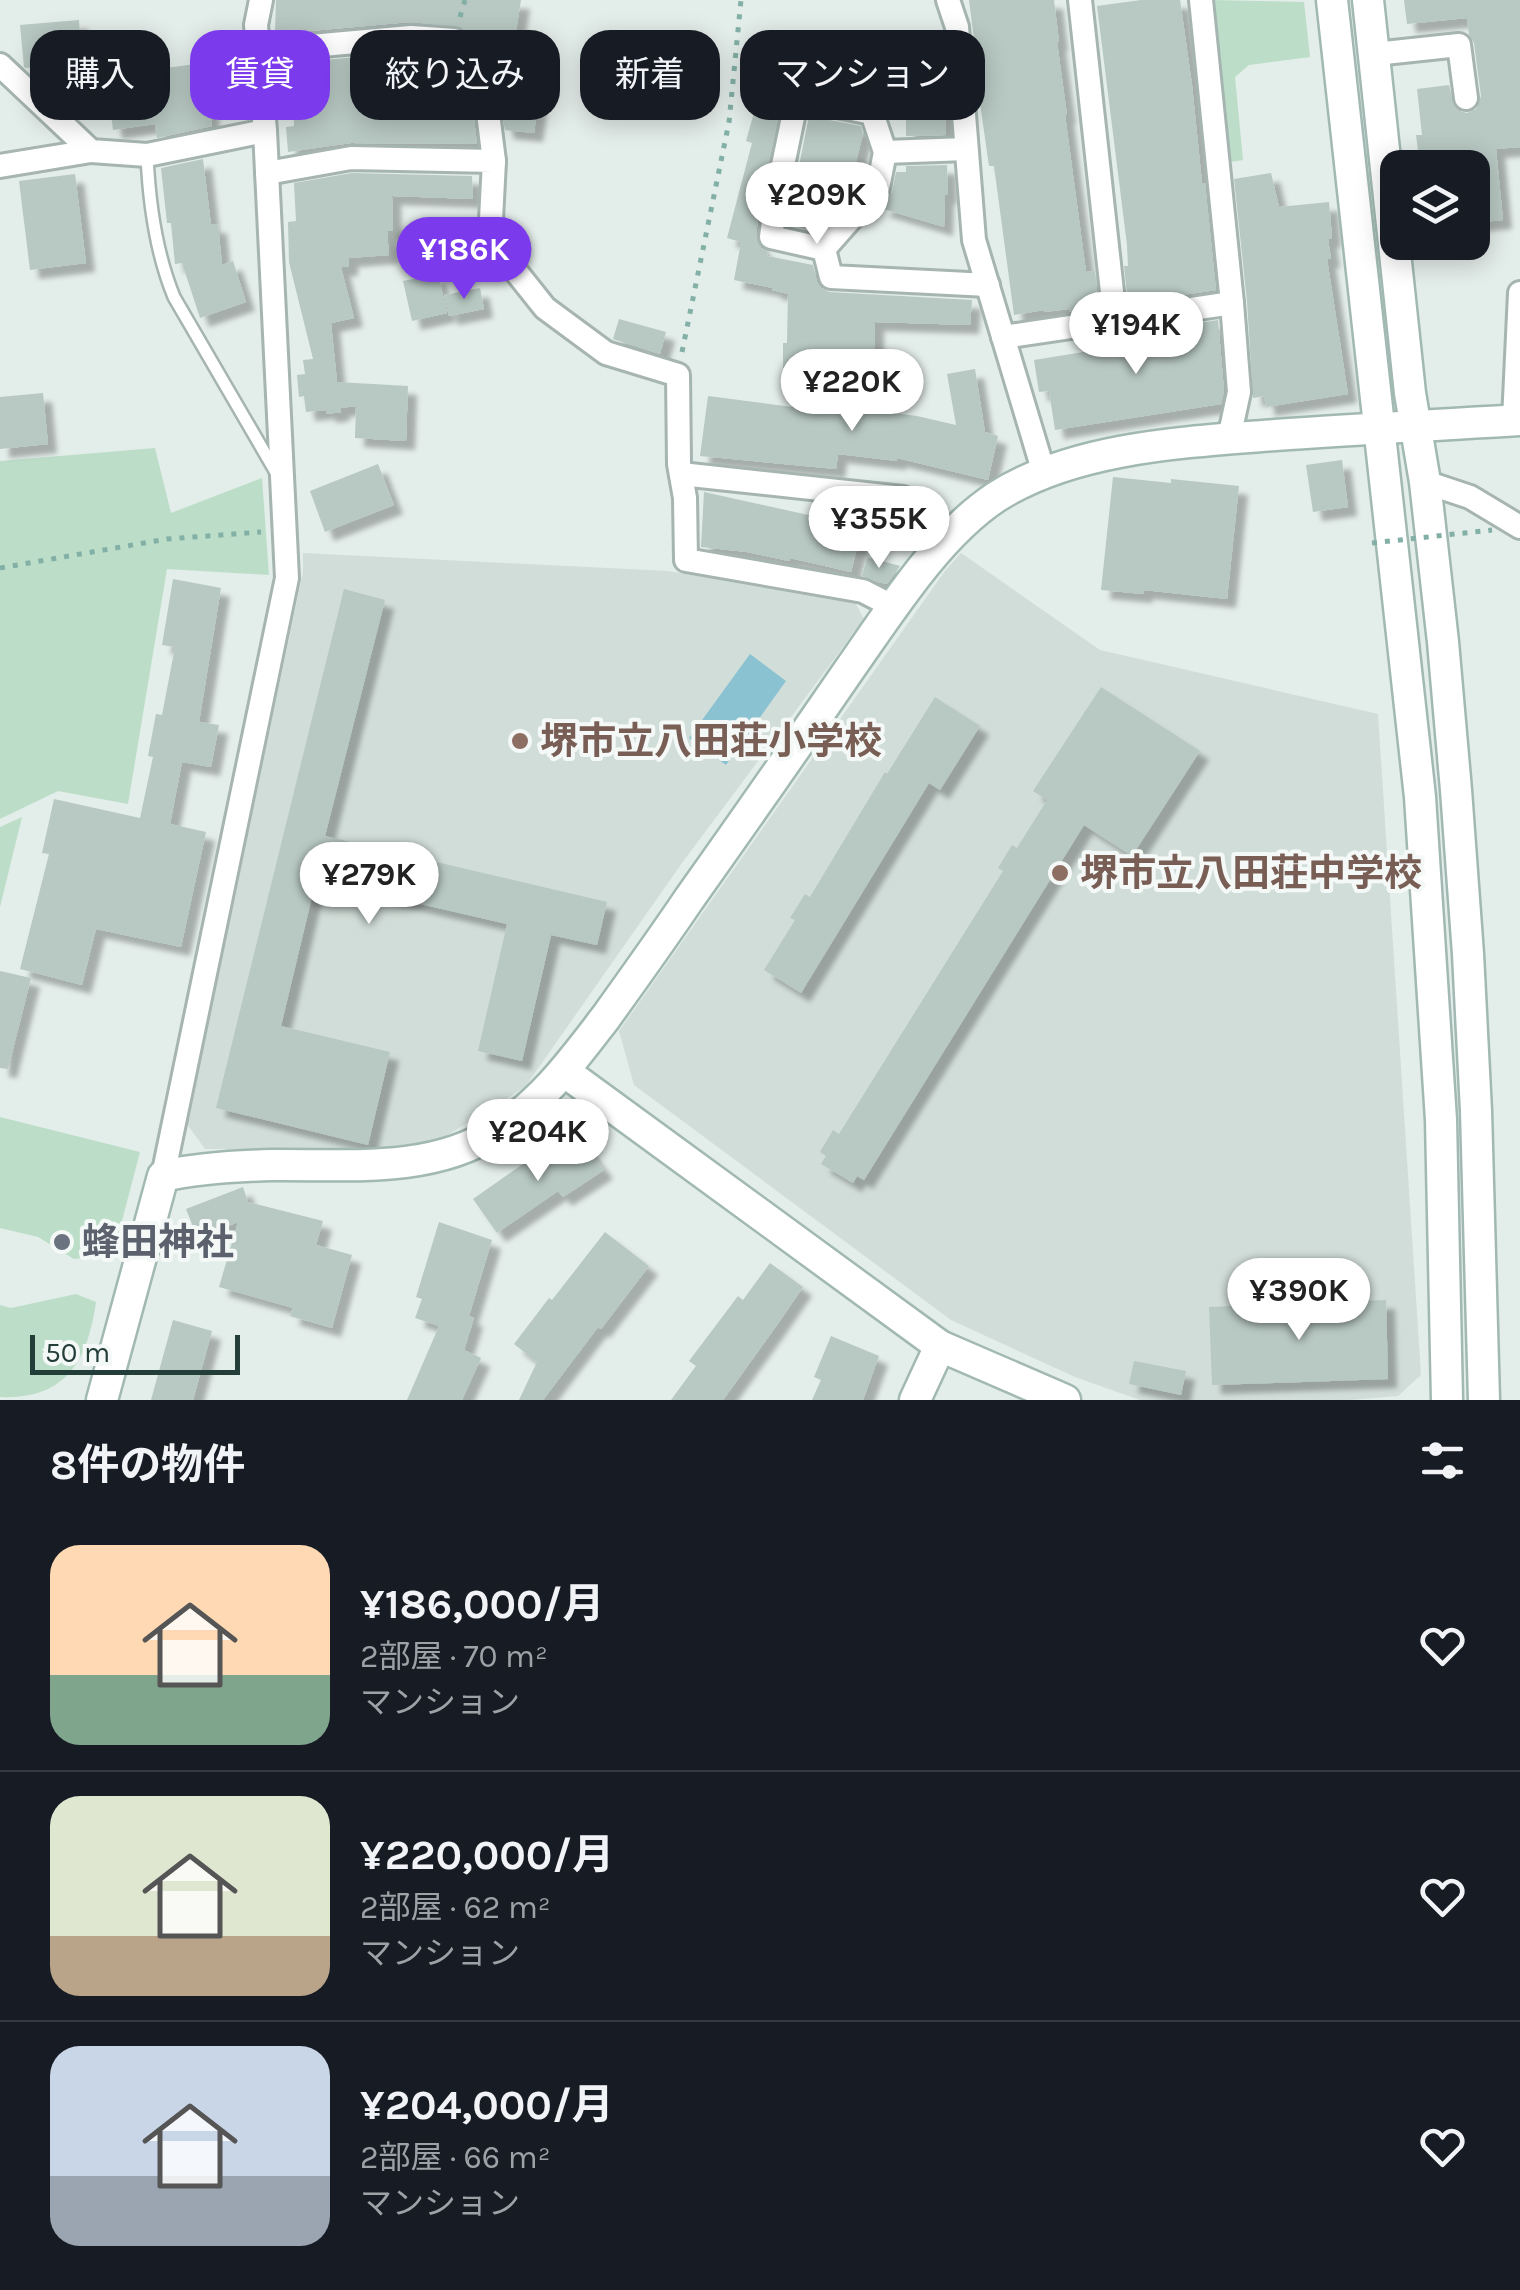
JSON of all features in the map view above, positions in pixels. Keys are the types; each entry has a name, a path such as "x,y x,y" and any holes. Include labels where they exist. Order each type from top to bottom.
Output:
{"street":[{"path":"256,30 261,0"},
{"path":"948,0 956,27 974,240 1044,473"},
{"path":"1080,0 1115,320"},
{"path":"1201,0 1238,392 1229,438"},
{"path":"1332,0 1420,796 1441,1120 1448,1400"},
{"path":"1368,0 1443,642 1468,954 1484,1400"},
{"path":"330,44 412,37 454,40 455,70 488,113 494,161 490,239 545,308 606,353 678,375 686,560 863,591 894,607"},
{"path":"1374,54 1459,45 1466,98"},
{"path":"0,65 91,151"},
{"path":"797,98 872,113 885,152 878,188 824,249 771,236 797,98"},
{"path":"102,1400 163,1176 286,578 264,120"},
{"path":"0,166 91,151 147,155 265,130"},
{"path":"885,152 966,149"},
{"path":"267,173 352,158 494,161"},
{"path":"824,249 832,277 988,286"},
{"path":"163,1176 189,1170 269,1165 413,1162 494,1134 543,1095 564,1072 894,607 950,535 997,496 1044,473 1120,451 1229,438 1517,420 1520,292"},
{"path":"1003,336 1232,302"},
{"path":"681,474 903,498 950,535"},
{"path":"1425,482 1470,498 1520,527"},
{"path":"564,1072 940,1346 1064,1400"},
{"path":"915,1400 940,1346"}],"lane":[{"path":"147,155 162,268 174,296 282,482"}],"path":[{"path":"678,375 729,122 741,0"},
{"path":"1372,544 1492,530"},
{"path":"0,568 167,538 284,532"}],"shaded area":[{"name":"堺市立八田荘小学校","path":"303,553 668,571 856,604 864,619 682,863 525,1087 441,1139 392,1149 205,1149 187,1124 303,572"},
{"name":"堺市立八田荘中学校","path":"961,553 1100,650 1378,714 1421,1375 1398,1396 1349,1400 1140,1400 1075,1377 951,1320 634,1085 619,1031"}],"green space":[{"path":"1210,0 1304,2 1310,57 1249,65 1235,77 1243,160 1225,163"},
{"path":"155,448 171,513 262,478 269,575 167,569 128,804 58,791 0,819 0,461"},
{"path":"22,817 0,907 0,827"},
{"path":"0,1117 140,1152 113,1255 74,1259 38,1237 0,1228"},
{"path":"76,1294 96,1302 87,1341 70,1372 43,1391 0,1397 0,1305 11,1308"}],"water":[{"path":"750,654 786,681 726,765 689,738"}],"building":[{"path":"276,0 521,0 516,30 464,30 410,22 275,30"},
{"path":"969,0 1054,0 1086,272 1095,271 1099,308 1014,315 994,166 989,166 982,120 985,30 973,30"},
{"path":"1180,0 1216,290 1128,303 1124,266 1128,266 1127,245 1097,6"},
{"path":"1404,0 1520,0 1520,147 1496,149 1503,220 1490,221 1490,150 1418,150 1416,135 1422,135 1417,89 1449,85 1454,106 1467,113 1476,109 1481,96 1467,18 1407,24"},
{"path":"79,20 80,30 30,30 30,68 26,68 20,25"},
{"path":"350,58 350,120 474,120 477,144 351,143 288,152 286,127 294,126 294,120 330,120 330,60"},
{"path":"190,65 190,120 211,120 212,126 157,138 155,124 113,130 112,120 170,120 170,67"},
{"path":"503,120 536,120 534,133 505,130"},
{"path":"752,120 778,120 756,235 767,256 813,265 817,282 829,292 972,300 970,325 875,322 875,364 783,368 788,294 734,280 741,242 727,238 752,143 746,141"},
{"path":"808,120 861,126 863,134 853,173 866,173 864,181 848,199 826,193 817,224 789,216"},
{"path":"906,120 946,120 946,135 906,136"},
{"path":"203,159 211,225 218,224 222,265 233,261 246,302 200,318 182,263 175,264 161,168"},
{"path":"947,165 944,227 880,208 892,192 896,172 906,172 906,166"},
{"path":"352,173 472,176 473,199 392,196 393,231 387,231 389,255 349,258 349,267 341,267 354,318 331,323 337,382 408,386 406,441 355,438 356,406 327,414 326,410 306,412 304,396 299,397 297,375 305,374 303,360 313,359 289,262 288,222 296,221 294,183"},
{"path":"1271,173 1279,207 1329,202 1332,238 1328,239 1331,259 1327,259 1348,394 1266,407 1264,396 1253,398 1234,179"},
{"path":"75,174 86,263 30,270 19,181"},
{"path":"438,274 447,313 412,321 403,281"},
{"path":"480,288 484,309 449,316 444,295"},
{"path":"619,319 666,332 660,354 613,339"},
{"path":"1218,320 1224,391 1221,404 1055,430 1049,391 1039,392 1034,360 1127,345 1127,337 1113,336"},
{"path":"975,369 985,432 998,436 988,480 897,458 838,454 836,469 700,456 708,396 847,414 848,407 956,425 947,374"},
{"path":"43,393 48,444 0,449 0,397"},
{"path":"1342,460 1348,507 1313,512 1306,465"},
{"path":"378,464 394,505 325,532 310,491"},
{"path":"1113,477 1239,486 1227,599 1144,590 1143,594 1101,590"},
{"path":"704,492 863,524 851,572 790,558 789,561 701,547"},
{"path":"867,557 900,566 887,584 878,582 862,576"},
{"path":"173,579 221,588 199,722 219,725 211,767 182,762 170,824 206,832 181,947 96,929 82,985 20,969 49,854 42,853 54,799 140,818 153,757 148,756 156,714 162,715 175,647 162,645"},
{"path":"344,589 385,600 325,836 607,902 597,945 551,935 522,1061 478,1051 507,924 316,880 281,1026 390,1052 368,1145 216,1108"},
{"path":"1101,687 1200,751 1132,856 1084,825 864,1180 857,1176 853,1183 821,1164 826,1156 820,1152 833,1130 839,1134 1003,871 998,868 1012,845 1017,848 1047,800 1033,791"},
{"path":"935,697 980,726 940,790 929,783 801,993 764,970 795,920 790,918 805,894 810,897"},
{"path":"0,971 31,978 8,1069 0,1068"},
{"path":"579,1136 604,1170 563,1197 558,1191 497,1233 473,1199 533,1157 538,1164"},
{"path":"243,1187 248,1202 323,1221 316,1245 352,1255 332,1328 290,1316 293,1308 219,1287 238,1222 198,1239 186,1209"},
{"path":"439,1222 492,1240 469,1316 474,1318 464,1350 481,1358 462,1400 407,1400 439,1326 415,1318 422,1299 416,1297"},
{"path":"605,1232 649,1266 543,1400 519,1400 537,1362 514,1344"},
{"path":"770,1263 803,1287 723,1400 671,1400 696,1366 689,1361 738,1296 743,1300"},
{"path":"1386,1300 1388,1379 1212,1385 1209,1307"},
{"path":"173,1320 212,1331 193,1400 151,1400"},
{"path":"831,1336 879,1356 863,1400 812,1400 821,1380 814,1377"},
{"path":"1134,1361 1186,1371 1181,1395 1129,1384"}],"place":[{"name":"堺市立八田荘小学校","path":"520,741"},
{"name":"堺市立八田荘中学校","path":"1060,873"},
{"name":"蜂田神社","path":"62,1242"}]}
